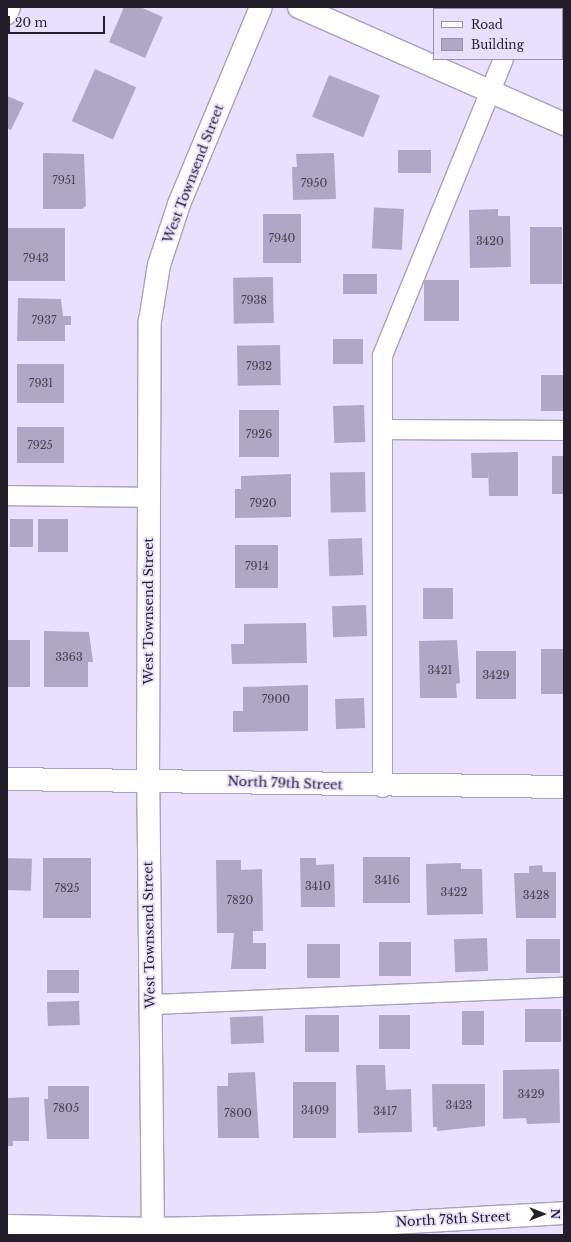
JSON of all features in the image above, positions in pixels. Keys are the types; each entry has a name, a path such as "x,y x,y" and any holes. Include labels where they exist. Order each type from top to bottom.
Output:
{"street":[{"name":"West Townsend Street","path":"154,1232 148,780 150,321 159,265 179,204 261,7"},
{"path":"299,7 488,92 564,124"},
{"name":"North 79th Street","path":"7,779 148,780 382,788 564,787"},
{"name":"North 78th Street","path":"7,1226 154,1232 375,1224 564,1213"}],"lane":[{"path":"7,14 10,7"},
{"path":"382,788 382,355 488,92 503,60"},
{"path":"382,429 564,430"},
{"path":"7,495 149,497"},
{"path":"151,1004 564,987"}],"building":[{"path":"124,7 140,7 163,17 145,58 109,42"},
{"path":"485,7 501,7 501,8"},
{"path":"556,7 564,7 564,29 563,8"},
{"path":"95,69 136,87 113,139 72,121"},
{"path":"329,75 380,96 363,137 312,117"},
{"path":"7,96 24,103 11,130 7,128"},
{"path":"398,150 431,150 431,173 398,173"},
{"path":"43,153 84,154 86,206 82,209 43,209"},
{"path":"334,153 336,199 293,200 292,167 297,167 296,154"},
{"path":"374,207 404,209 402,250 372,248"},
{"path":"498,209 498,216 510,216 511,267 470,268 469,210"},
{"path":"263,214 301,214 301,263 263,263"},
{"path":"530,227 562,227 562,284 530,284"},
{"path":"7,228 65,228 65,281 7,281"},
{"path":"343,274 377,274 377,294 343,294"},
{"path":"273,277 274,323 234,324 233,278"},
{"path":"424,280 459,280 459,321 424,321"},
{"path":"18,298 61,299 63,316 71,316 71,325 65,325 65,341 17,341"},
{"path":"333,339 363,339 363,364 333,364"},
{"path":"280,345 281,385 238,386 237,346"},
{"path":"17,364 64,364 64,403 17,403"},
{"path":"541,375 564,375 564,411 541,411"},
{"path":"364,405 365,442 334,443 333,406"},
{"path":"239,410 279,410 279,457 239,457"},
{"path":"17,427 64,427 64,463 17,463"},
{"path":"518,452 518,496 489,496 488,468 488,478 472,478 471,453"},
{"path":"552,456 564,456 564,494 552,494"},
{"path":"365,472 366,512 331,513 330,473"},
{"path":"291,474 291,517 235,518 235,489 241,489 241,476"},
{"path":"10,519 33,519 33,547 10,547"},
{"path":"38,519 68,519 68,552 38,552"},
{"path":"362,538 363,575 329,576 328,539"},
{"path":"235,545 278,545 278,588 235,588"},
{"path":"423,588 453,588 453,619 423,619"},
{"path":"366,605 367,636 333,637 332,606"},
{"path":"306,623 307,663 232,664 231,644 244,644 244,624"},
{"path":"44,631 89,632 93,662 88,662 88,687 44,687"},
{"path":"7,640 30,640 30,687 7,687"},
{"path":"457,640 460,683 456,684 457,698 420,698 419,641"},
{"path":"541,649 564,649 564,694 541,694"},
{"path":"476,651 516,651 516,699 476,699"},
{"path":"308,685 308,731 233,732 233,711 243,711 243,687"},
{"path":"364,698 365,728 336,729 335,699"},
{"path":"363,857 410,857 410,903 363,903"},
{"path":"7,858 32,859 31,891 7,890"},
{"path":"43,858 91,858 91,918 43,918"},
{"path":"300,858 316,858 316,865 334,864 335,907 301,907"},
{"path":"216,860 241,860 241,870 262,869 263,931 253,931 253,943 266,943 266,969 231,969 234,933 217,933"},
{"path":"461,863 461,869 482,869 483,914 427,915 426,864"},
{"path":"542,865 543,872 556,872 556,918 516,918 514,873 529,873 529,866"},
{"path":"487,938 488,971 455,972 454,939"},
{"path":"526,939 560,939 560,973 526,973"},
{"path":"379,942 411,942 411,976 379,976"},
{"path":"307,944 340,944 340,978 307,978"},
{"path":"47,970 79,970 79,993 47,993"},
{"path":"79,1001 80,1025 48,1026 47,1002"},
{"path":"525,1009 561,1009 561,1042 525,1042"},
{"path":"462,1011 484,1011 484,1045 462,1045"},
{"path":"305,1015 339,1015 339,1052 305,1052"},
{"path":"379,1015 410,1015 410,1049 379,1049"},
{"path":"263,1016 264,1043 231,1044 230,1017"},
{"path":"356,1065 385,1065 386,1090 411,1089 412,1132 358,1133"},
{"path":"559,1069 560,1123 527,1124 526,1118 503,1119 503,1070"},
{"path":"255,1072 259,1138 218,1138 217,1086 228,1086 228,1073"},
{"path":"293,1082 336,1082 336,1138 293,1138"},
{"path":"432,1084 485,1084 485,1126 437,1131 437,1127 433,1127"},
{"path":"48,1086 89,1086 89,1139 47,1139 44,1099 48,1099"},
{"path":"29,1097 29,1141 13,1141 13,1146 7,1146 7,1098"}]}
